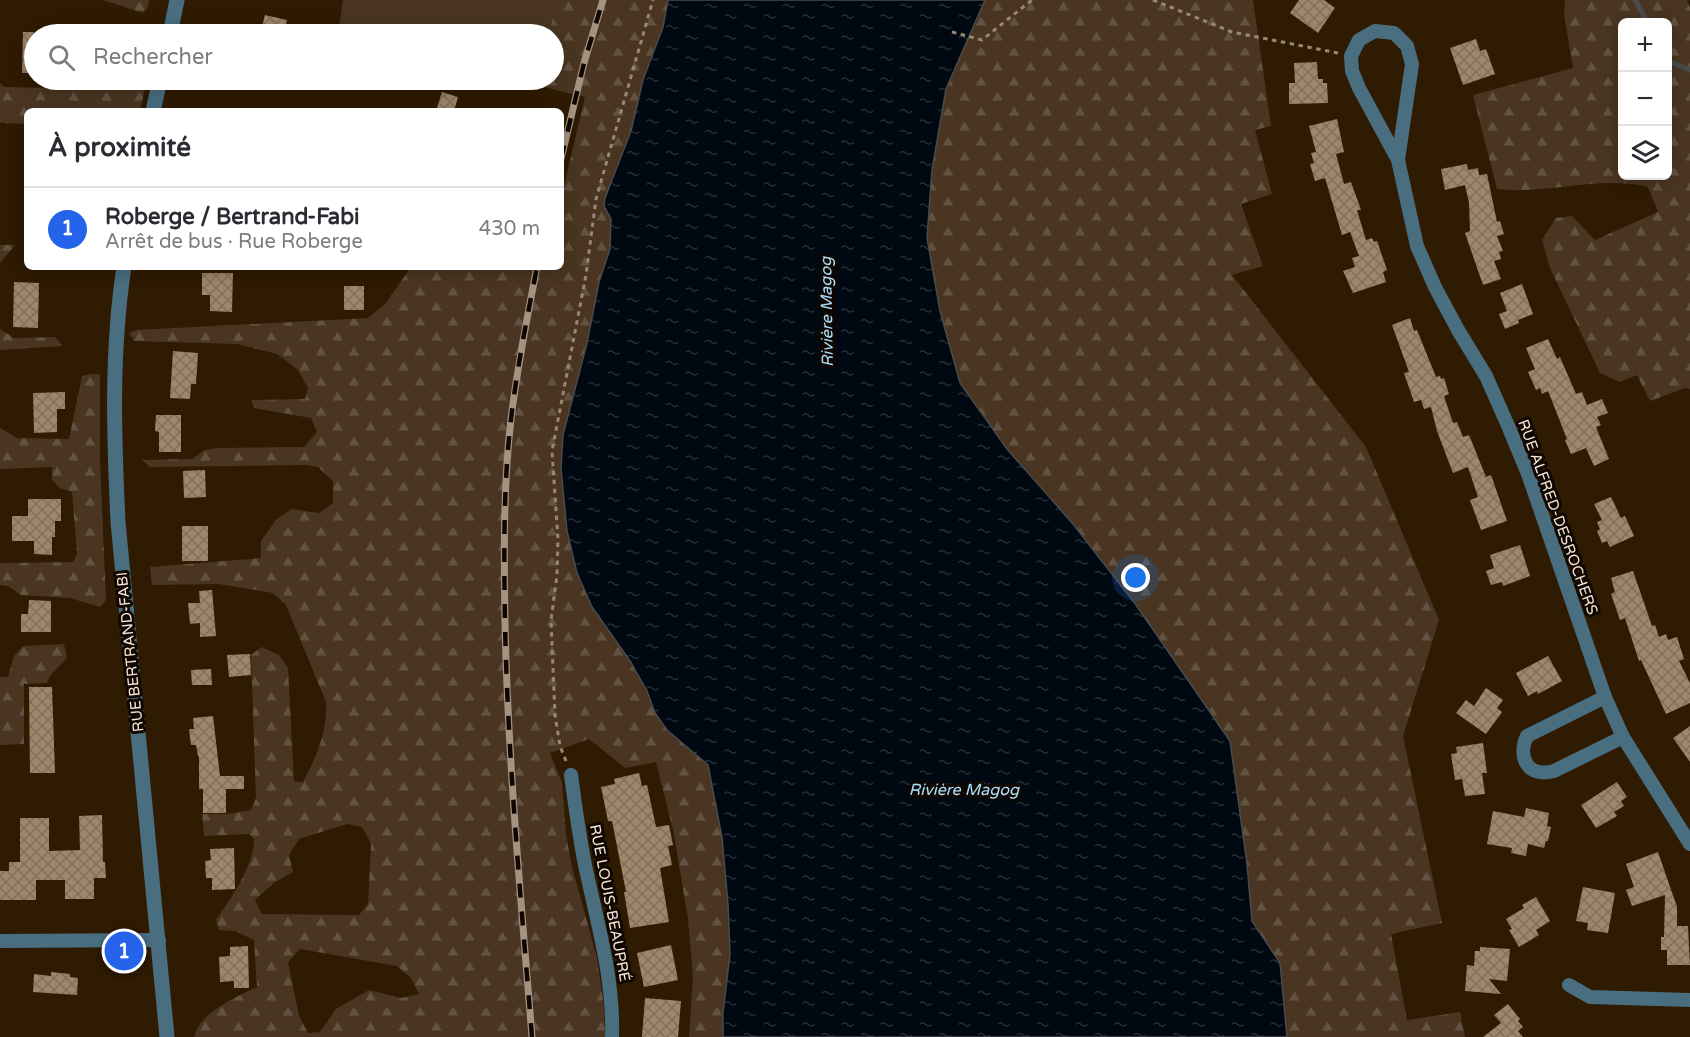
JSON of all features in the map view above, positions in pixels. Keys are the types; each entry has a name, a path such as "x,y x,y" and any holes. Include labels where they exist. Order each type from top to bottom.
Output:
{"street":[{"path":"172,24 177,0"},
{"name":"RUE ALFRED-DESROCHERS","path":"1398,160 1412,64 1407,46 1394,33 1375,31 1359,40 1351,56 1352,71 1398,160 1417,246 1453,321 1486,376 1509,428 1528,474 1605,697 1623,737 1690,844"},
{"path":"154,108 158,90"},
{"name":"RUE BERTRAND-FABI","path":"124,270 115,375 116,475 123,586 167,1037"},
{"path":"1605,697 1527,736 1523,746 1523,756 1528,766 1535,772 1543,774 1554,771 1623,737"},
{"name":"RUE LOUIS-BEAUPRÉ","path":"571,775 580,841 606,960 612,1037"},
{"path":"0,941 159,940"},
{"path":"1569,985 1590,997 1690,1000"}],"path":[{"path":"571,775 560,746 555,715 551,620 557,575 558,539 552,451 586,275 596,199 653,0"},
{"path":"952,32 982,40 1032,0"},
{"path":"1153,0 1232,32 1351,56"}],"green space":[{"path":"103,0 149,0 148,7 143,13"},
{"path":"343,0 559,0 551,24 339,24"},
{"path":"526,0 668,0 663,27 649,61 631,131 612,177 604,206 611,219 610,249 599,282 587,343 563,435 561,468 567,531 592,607 630,661 647,691 655,713 708,765 722,837 728,904 730,954 723,1013 723,1037 689,1037 693,977 688,919 674,834 656,762 625,768 589,739 550,753 562,783 566,834 572,867 597,958 604,1006 605,1037 194,1037 203,1020 211,1013 257,987 254,940 235,931 219,930 216,920 246,871 254,839 249,834 204,836 202,814 227,814 251,810 256,798 251,655 262,647 279,655 288,668 294,781 303,782 317,754 325,723 326,702 286,605 273,593 219,584 152,585 150,567 261,558 261,541 276,520 291,509 319,513 333,503 333,481 318,467 305,465 150,467 142,460 193,459 204,450 218,448 304,447 317,432 311,418 254,408 251,400 305,399 308,388 298,370 277,354 237,344 134,341 129,333 137,330 368,318 386,303 409,270 564,270 564,185 585,97 556,90 564,90 564,24 516,24","holes":["347,824 362,827 371,843 368,904 359,915 262,914 255,900 275,882 293,872 289,855 299,839","300,949 397,966 411,978 419,994 401,998 369,990 336,1009 320,1032 308,1033 299,1016 288,962"]},
{"path":"985,0 1253,0 1271,126 1255,130 1272,194 1241,204 1263,266 1232,275 1366,447 1439,620 1403,736 1442,923 1391,934 1407,1020 1460,1012 1465,1037 1287,1037 1280,963 1252,921 1247,864 1230,741 1136,605 1073,524 1007,449 960,383 940,311 927,238 932,171 946,89"},
{"path":"1565,0 1687,0 1690,8 1690,389 1685,388 1650,401 1637,375 1620,382 1600,373 1550,268 1542,240 1556,218 1572,216 1595,240 1658,212 1648,187 1611,183 1535,190 1497,189 1473,95 1573,68 1564,14"},
{"path":"0,83 4,87 24,87 24,90 145,90 141,108 24,108 24,124 0,123"},
{"path":"0,245 15,245 0,263"},
{"path":"0,329 14,338 55,337 63,346 0,350"},
{"path":"100,374 100,461 106,600 100,607 70,598 21,595 8,586 0,585 0,563 73,562 77,554 72,492 60,488 52,480 52,467 0,469 0,428 17,438 69,439 82,376"},
{"path":"64,644 67,658 50,676 47,683 24,684 24,744 0,745 0,677 8,677 14,656 23,646"}],"water":[{"name":"Rivière Magog","path":"668,0 985,0 946,89 932,170 927,238 940,311 960,383 1007,449 1073,524 1136,605 1230,741 1247,864 1252,921 1280,963 1287,1037 723,1037 723,1013 730,954 728,904 722,837 708,765 667,730 655,713 647,691 630,661 592,607 577,573 567,531 561,468 563,435 587,343 599,282 610,249 611,219 604,206 605,198 631,131 643,80 663,27"}],"building":[{"path":"1299,0 1324,0 1335,8 1318,33 1290,13"},
{"path":"265,15 287,20 286,24 263,24"},
{"path":"23,32 24,32 24,73 22,73"},
{"path":"1476,39 1480,51 1486,49 1495,74 1463,85 1450,48"},
{"path":"1317,62 1318,79 1323,79 1323,83 1327,83 1328,103 1289,104 1289,83 1295,83 1294,63"},
{"path":"442,92 458,97 455,108 437,108"},
{"path":"1337,119 1344,152 1336,154 1344,184 1351,182 1361,210 1357,210 1366,240 1372,238 1374,242 1377,241 1387,270 1383,272 1386,282 1353,293 1343,271 1355,267 1352,258 1359,256 1350,232 1342,235 1325,178 1315,181 1310,164 1314,163 1311,153 1316,152 1309,126"},
{"path":"1467,164 1468,170 1478,168 1479,175 1487,174 1497,222 1500,221 1504,234 1497,236 1503,251 1499,252 1501,259 1494,261 1501,279 1483,285 1465,233 1470,231 1469,203 1465,185 1445,190 1441,169"},
{"path":"202,273 233,273 232,312 210,311 210,295 202,295"},
{"path":"14,282 39,283 38,328 13,327"},
{"path":"1522,284 1533,314 1505,329 1499,314 1507,311 1500,293"},
{"path":"344,286 364,286 364,310 344,310"},
{"path":"1410,318 1436,377 1444,378 1449,394 1444,396 1453,423 1457,422 1463,437 1469,435 1486,477 1491,475 1507,521 1481,530 1470,500 1478,497 1468,467 1453,473 1437,431 1431,407 1424,409 1421,400 1414,402 1404,373 1409,372 1392,325"},
{"path":"1548,339 1557,359 1560,357 1576,394 1582,392 1587,405 1602,399 1608,413 1597,417 1601,425 1596,427 1609,459 1594,466 1586,448 1571,454 1548,391 1542,394 1540,388 1536,390 1528,372 1535,369 1526,348"},
{"path":"173,351 198,353 196,384 191,384 190,399 170,398"},
{"path":"65,392 65,409 57,409 57,432 34,433 33,393"},
{"path":"156,415 181,415 181,452 159,452 159,432 155,431"},
{"path":"205,470 206,497 184,498 183,471"},
{"path":"1611,497 1621,518 1625,516 1634,536 1610,547 1607,541 1602,543 1597,531 1600,529 1597,522 1602,520 1594,504"},
{"path":"28,499 61,499 61,521 55,521 52,555 34,554 34,541 12,541 12,516 28,516"},
{"path":"182,526 208,526 208,561 182,561"},
{"path":"1520,545 1530,576 1503,586 1502,582 1491,585 1486,571 1494,568 1490,555"},
{"path":"1633,571 1652,626 1655,625 1659,637 1666,634 1668,640 1677,637 1684,659 1679,661 1690,683 1690,703 1666,714 1641,660 1639,661 1625,618 1620,620 1611,594 1615,592 1611,578"},
{"path":"212,590 216,636 200,637 200,623 190,624 188,603 200,603 199,591"},
{"path":"29,600 51,601 51,632 21,632 21,614 28,614"},
{"path":"250,654 251,675 229,677 227,655"},
{"path":"1548,656 1562,681 1538,694 1537,691 1528,696 1516,673"},
{"path":"211,669 212,685 192,685 191,670"},
{"path":"29,687 52,687 55,773 30,773"},
{"path":"1486,688 1503,700 1497,708 1502,712 1486,734 1456,713 1466,700 1474,706"},
{"path":"213,716 220,776 244,776 244,789 226,789 226,813 203,813 203,789 199,789 199,756 196,745 191,745 189,729 194,729 193,718"},
{"path":"1690,726 1690,762 1673,738"},
{"path":"1483,743 1487,773 1482,773 1485,794 1465,796 1462,779 1455,780 1451,754 1457,753 1456,747"},
{"path":"639,773 642,786 647,785 656,827 669,825 673,845 668,846 672,865 660,868 669,922 630,928 624,892 626,892 612,821 608,821 601,787 615,784 614,779"},
{"path":"1617,782 1627,797 1621,801 1624,806 1614,812 1617,816 1596,828 1581,805"},
{"path":"1526,808 1549,813 1547,826 1551,827 1544,848 1528,844 1526,856 1511,853 1512,848 1487,844 1493,811 1524,817"},
{"path":"102,815 103,862 105,862 106,878 94,878 94,899 65,899 65,880 36,880 36,900 0,900 0,871 9,871 9,862 20,862 20,818 49,818 49,851 80,850 79,816"},
{"path":"234,848 235,889 212,890 212,878 206,878 205,861 211,860 210,849"},
{"path":"1658,852 1677,907 1677,926 1688,926 1690,965 1667,965 1667,950 1661,950 1661,937 1664,937 1665,895 1632,906 1626,890 1634,887 1626,864"},
{"path":"1583,887 1615,893 1608,933 1587,930 1588,923 1576,921"},
{"path":"1536,897 1550,921 1536,930 1539,935 1519,947 1509,930 1512,929 1506,919 1524,908 1522,905"},
{"path":"671,945 678,980 644,987 637,953"},
{"path":"248,946 249,988 234,988 234,981 220,982 219,957 230,956 230,947"},
{"path":"1480,947 1510,949 1507,981 1489,979 1501,994 1465,991 1467,965 1474,966 1475,951 1480,951"},
{"path":"51,972 70,974 70,977 78,978 77,995 33,992 34,974 51,976"},
{"path":"645,998 681,1001 678,1037 642,1037"},
{"path":"1508,1004 1520,1019 1518,1021 1523,1027 1518,1031 1523,1037 1483,1037 1501,1023 1494,1015"}],"waterway":[{"path":"1635,0 1645,18"},
{"path":"1672,63 1690,70"}],"railway":[{"path":"564,146 584,63 603,0"},
{"path":"532,1037 509,727 504,547 511,419 536,270"}],"place":[{"name":"Roberge / Bertrand-Fabi","path":"124,951"}]}
